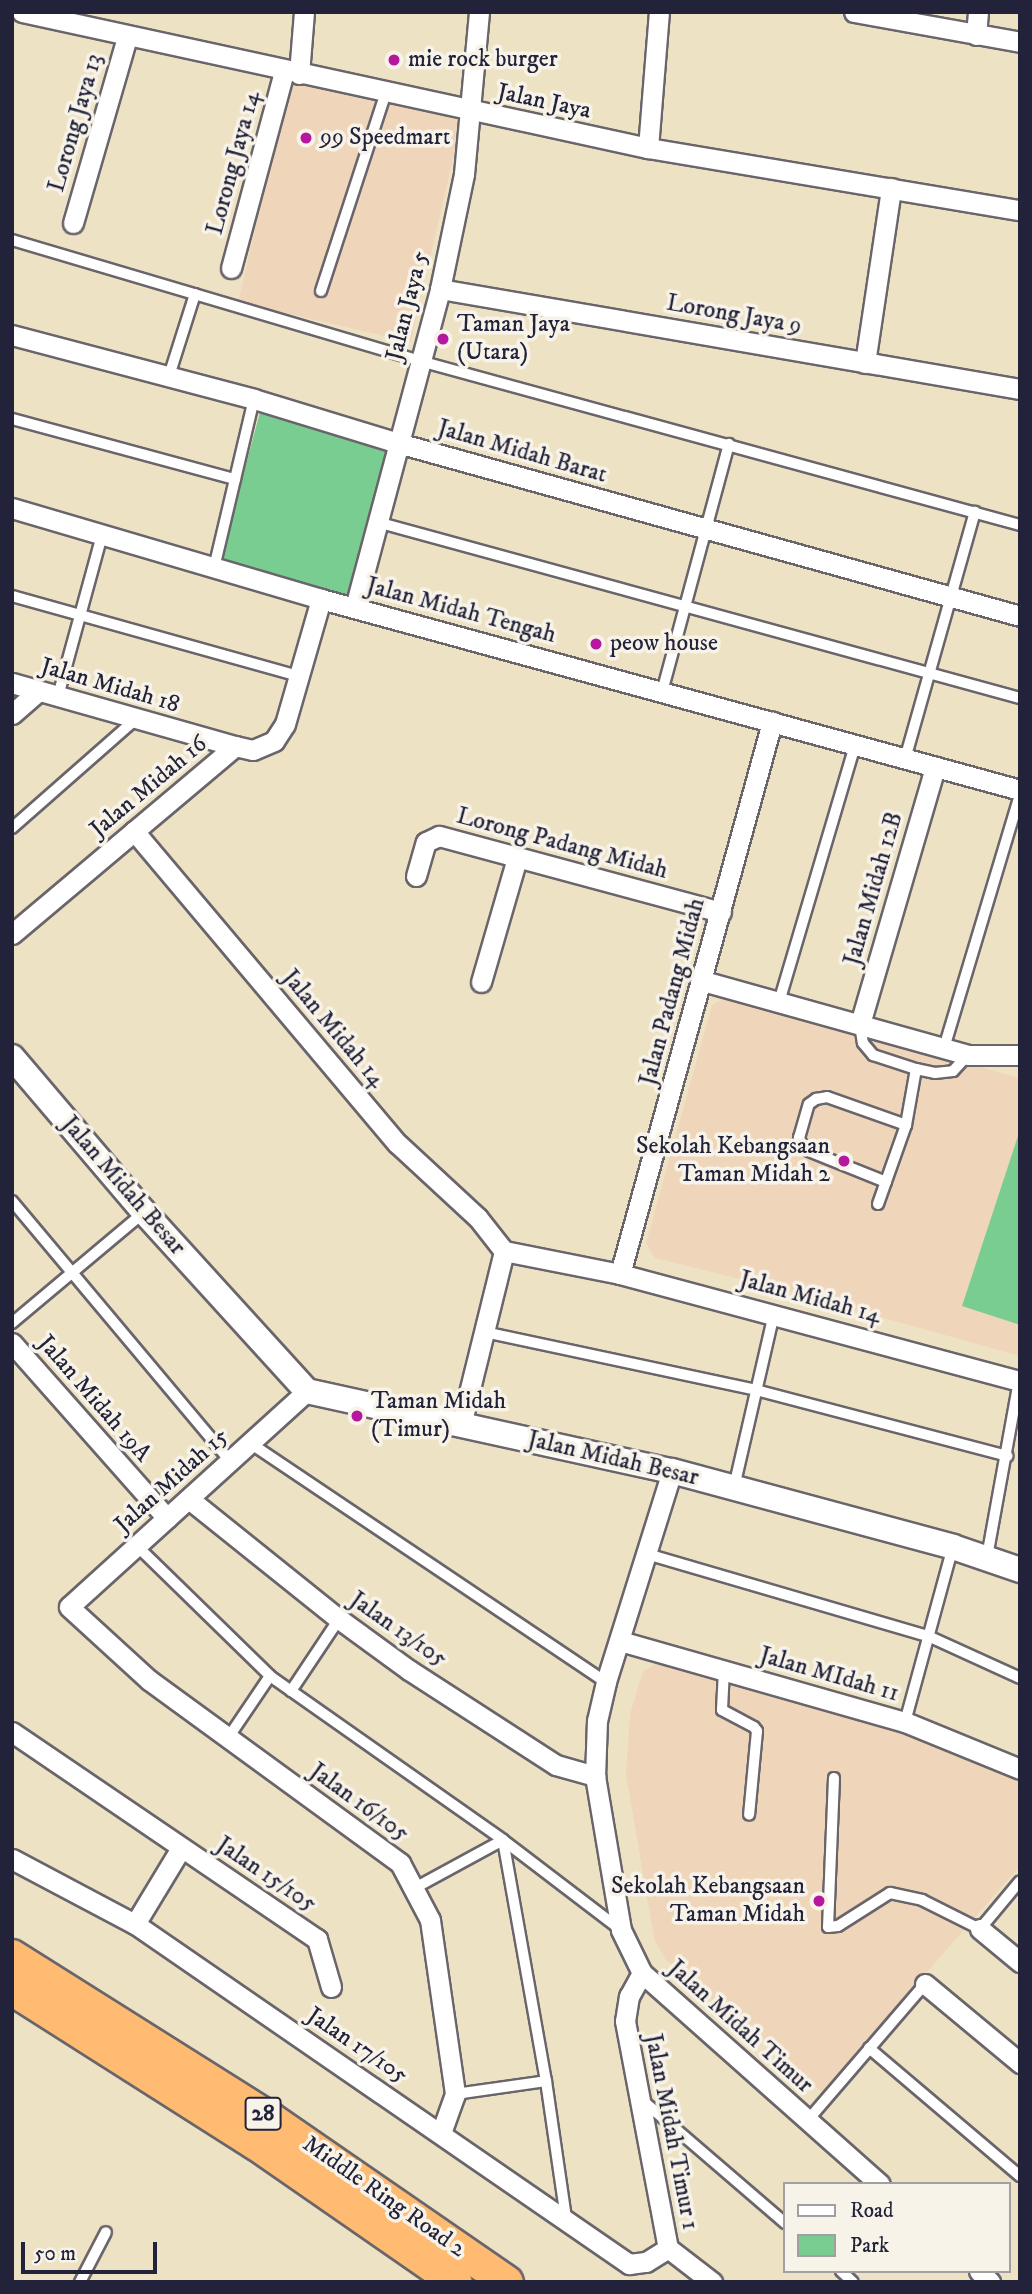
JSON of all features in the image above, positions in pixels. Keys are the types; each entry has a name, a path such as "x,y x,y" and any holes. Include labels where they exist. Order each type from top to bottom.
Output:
{"highway":[{"name":"Middle Ring Road 2","path":"12,1956 269,2118 507,2282"},
{"name":"Middle Ring Road 2","path":"12,1989 256,2143 456,2282"}],"street":[{"name":"Jalan Jaya","path":"22,12 127,37 648,148 1020,210"},
{"name":"Lorong Jaya 14","path":"231,268 292,72 304,12"},
{"name":"Jalan Jaya 5","path":"355,607 440,289 464,174 479,12"},
{"path":"648,148 659,12"},
{"path":"854,12 1020,42"},
{"path":"976,35 978,12"},
{"name":"Lorong Jaya 13","path":"73,223 127,37"},
{"path":"865,363 891,188"},
{"name":"Lorong Jaya 9","path":"440,289 1020,389"},
{"name":"Jalan Midah Barat","path":"12,335 254,398 398,443 1020,615"},
{"name":"Jalan Midah Tengah","path":"12,508 321,599 1020,792"},
{"name":"Jalan Midah 16","path":"12,934 235,746 253,750 274,741 285,724 321,599"},
{"name":"Jalan Midah 18","path":"12,683 235,746"},
{"path":"12,714 38,691"},
{"name":"Jalan Padang Midah","path":"620,1274 703,981 772,722"},
{"name":"Jalan Midah 12B","path":"860,1024 935,767"},
{"name":"Jalan Midah 14","path":"134,831 398,1144 478,1218 504,1251 620,1274 1020,1381"},
{"name":"Lorong Padang Midah","path":"415,876 426,842 439,836 721,912"},
{"path":"481,982 517,858"},
{"path":"703,981 968,1055 1020,1054"},
{"name":"Jalan Midah Besar","path":"12,1057 144,1212 307,1391 672,1471 953,1547 1020,1570"},
{"path":"461,1425 504,1251"},
{"name":"Jalan Midah 19A","path":"12,1343 167,1518"},
{"name":"Jalan Midah 15","path":"69,1607 307,1391"},
{"name":"Jalan Midah Timur","path":"672,1471 606,1682 597,1720 596,1776 621,1930 642,1973 876,2182"},
{"name":"Jalan 13/105","path":"189,1499 339,1619 409,1670 556,1765 596,1776"},
{"name":"Jalan 16/105","path":"69,1607 149,1680 400,1863 430,1920 455,2094 441,2133"},
{"name":"Jalan MIdah 11","path":"620,1641 905,1722 1020,1769"},
{"name":"Jalan 15/105","path":"12,1732 317,1939 331,1987"},
{"name":"Jalan 15/105","path":"135,1924 181,1848"},
{"name":"Jalan 17/105","path":"12,1859 135,1924 441,2133 567,2224 629,2264 646,2262 668,2248"},
{"path":"980,1929 1020,1962"},
{"name":"Jalan Midah Timur 1","path":"642,1973 629,1996 625,2021 668,2248 712,2282"},
{"path":"925,1984 1020,2063"}],"lane":[{"path":"321,291 386,92"},
{"path":"12,240 420,361 1020,525"},
{"path":"169,376 195,294"},
{"path":"214,568 254,398"},
{"path":"12,419 235,480"},
{"path":"663,692 729,444"},
{"path":"905,759 975,512"},
{"path":"377,522 1020,698"},
{"path":"58,696 102,535"},
{"path":"12,596 298,676"},
{"path":"12,828 137,719"},
{"path":"779,1002 855,745"},
{"path":"944,1048 1020,792"},
{"path":"860,1024 863,1044 873,1055 916,1069 935,1073 953,1070 968,1055"},
{"path":"878,1204 906,1125 916,1069"},
{"path":"886,1182 809,1151 802,1145 799,1138 809,1104 816,1099 827,1097 906,1125"},
{"path":"12,1201 230,1461"},
{"path":"12,1323 144,1212"},
{"path":"734,1487 774,1314"},
{"path":"483,1332 756,1390 1007,1456"},
{"path":"987,1557 1020,1381"},
{"path":"250,1443 606,1682"},
{"path":"137,1546 270,1676 503,1840 621,1930"},
{"path":"905,1722 953,1547"},
{"path":"648,1553 928,1636 1020,1678"},
{"path":"291,1691 339,1619"},
{"path":"724,1670 722,1710 757,1731 749,1815"},
{"path":"228,1738 270,1676"},
{"path":"834,1778 828,1927 838,1926 890,1893 922,1900 980,1929 1020,1881"},
{"path":"412,1889 503,1840"},
{"path":"503,1840 567,2224"},
{"path":"808,2120 925,1984"},
{"path":"869,2048 1020,2176"},
{"path":"455,2094 545,2081"},
{"path":"640,2098 783,2221"},
{"path":"80,2282 106,2232"}],"shaded area":[{"path":"290,78 462,118 411,342 238,302"},
{"name":"Sekolah Kebangsaan Taman Midah 2","path":"727,996 1020,1078 1020,1356 780,1289 655,1258 646,1243 712,1005"},
{"name":"Sekolah Kebangsaan Taman Midah","path":"659,1662 909,1731 1020,1782 1020,1866 822,2092 665,1959 654,1938 626,1774 630,1714 643,1671"}],"green space":[{"path":"260,412 389,447 349,597 220,563"},
{"path":"1020,1130 1020,1325 962,1306"}],"place":[{"name":"mie rock burger","path":"394,60"},
{"name":"99 Speedmart","path":"306,138"},
{"name":"Taman Jaya (Utara)","path":"443,339"},
{"name":"peow house","path":"596,644"},
{"name":"Sekolah Kebangsaan Taman Midah 2","path":"844,1161"},
{"name":"Taman Midah (Timur)","path":"357,1416"},
{"name":"Sekolah Kebangsaan Taman Midah","path":"819,1901"}]}
